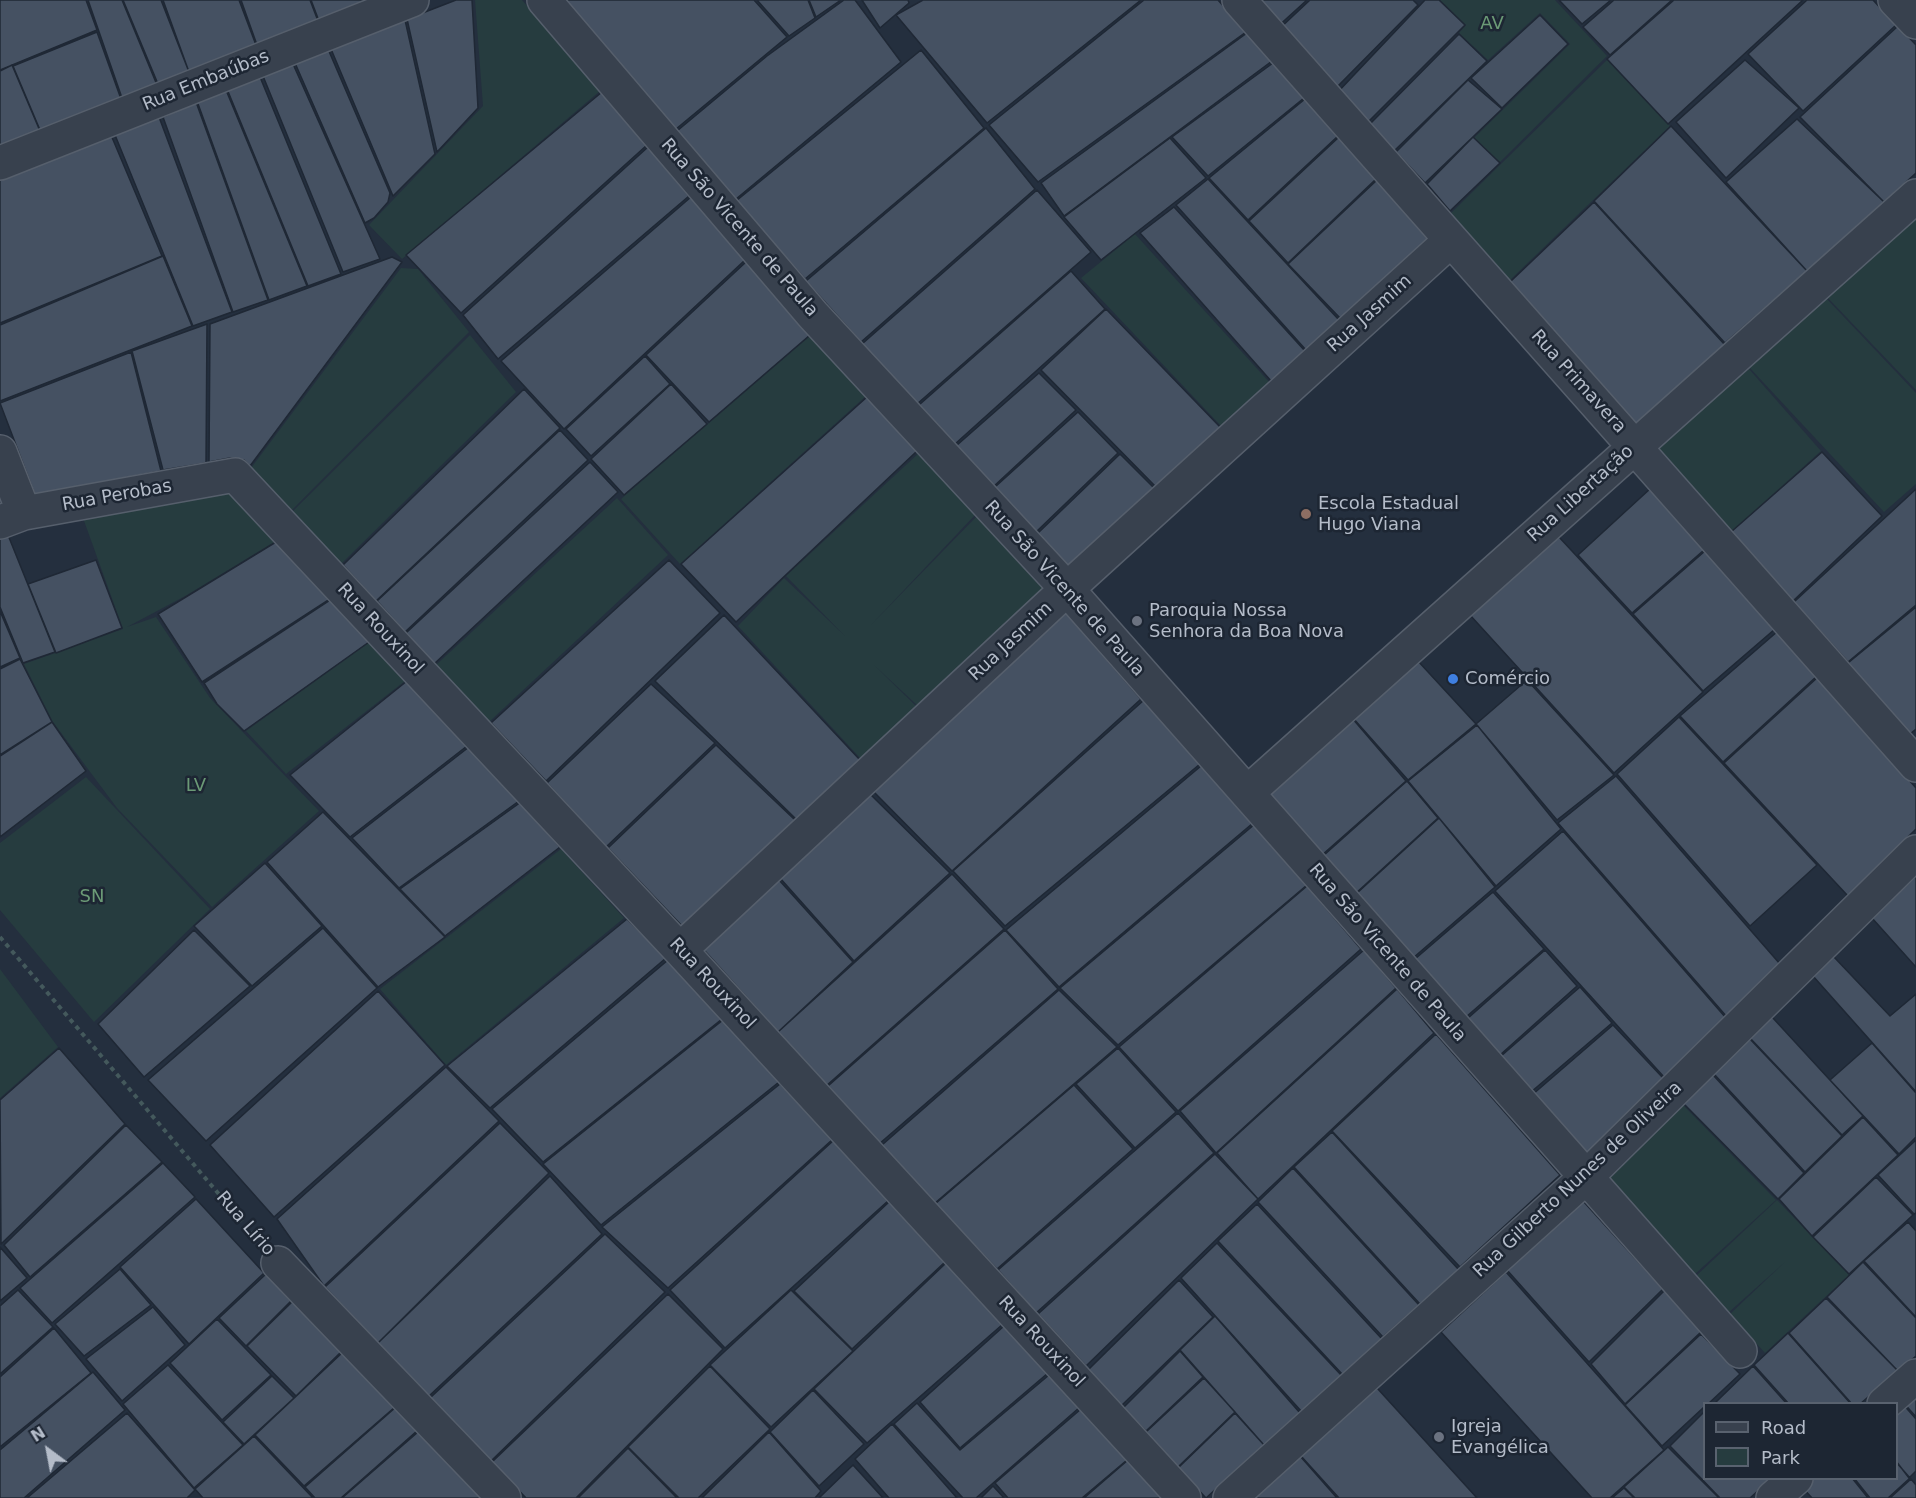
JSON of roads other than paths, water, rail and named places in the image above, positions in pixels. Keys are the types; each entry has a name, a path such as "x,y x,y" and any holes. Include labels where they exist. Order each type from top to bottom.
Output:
{"street":[{"name":"Rua Embaúbas","path":"0,163 412,0"},
{"name":"Rua São Vicente de Paula","path":"543,0 813,315 1067,590 1740,1351"},
{"name":"Rua Primavera","path":"1239,0 1916,765"},
{"path":"1895,0 1916,22"},
{"name":"Rua Libertação","path":"1247,793 1916,196"},
{"name":"Rua Jasmim","path":"680,950 1067,590 1451,240"},
{"path":"0,452 12,517"},
{"name":"Rua Perobas","path":"12,517 235,475"},
{"name":"Rua Rouxinol","path":"235,475 680,950 1184,1498"},
{"name":"Rua Gilberto Nunes de Oliveira","path":"1230,1498 1585,1178 1916,852"},
{"name":"Rua Lírio","path":"278,1263 504,1498"},
{"path":"1886,1402 1916,1376"},
{"path":"1773,1498 1795,1480"}],"place":[{"name":"Escola Estadual Hugo Viana","path":"1306,514"},
{"name":"Paroquia Nossa Senhora da Boa Nova","path":"1137,621"},
{"name":"Comércio","path":"1453,679"},
{"name":"Igreja Evangélica","path":"1439,1437"}],"park label":[{"name":"AV","path":"1492,24"},
{"name":"LV","path":"196,786"},
{"name":"SN","path":"92,897"}]}
